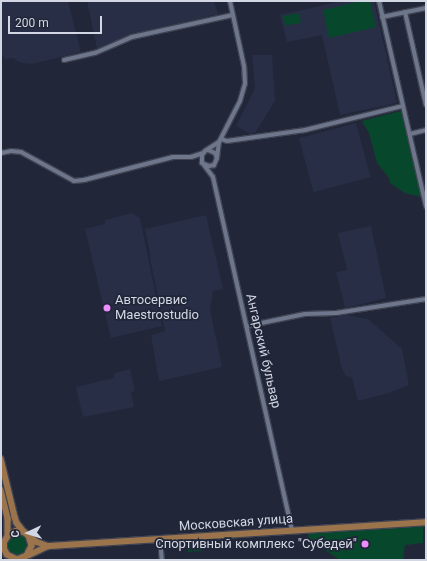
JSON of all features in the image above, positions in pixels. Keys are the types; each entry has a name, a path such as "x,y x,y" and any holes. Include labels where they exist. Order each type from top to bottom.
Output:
{"main road":[{"path":"1,459 17,523 27,534 32,546 27,557 17,560 6,555 3,546 8,519 1,490"},
{"name":"Московская улица","path":"27,557 48,546 426,522"},
{"path":"5,537 16,531 27,534 48,546"}],"street":[{"path":"191,156 209,166 216,163 220,140 240,102 245,83 244,66 230,1"},
{"path":"379,1 426,207"},
{"path":"382,17 426,8"},
{"path":"405,12 426,105"},
{"path":"64,60 95,53 132,37 233,15"},
{"path":"1,153 11,151 21,152 74,181 84,180 173,157 191,156 203,153 220,140 227,141 304,130 403,106"},
{"path":"410,134 426,130"},
{"path":"208,150 215,153 217,158"},
{"path":"203,153 201,158 203,164"},
{"name":"Ангарский бульвар","path":"213,177 216,163"},
{"name":"Ангарский бульвар","path":"203,164 213,177 292,531"},
{"path":"247,326 305,314 336,313 426,299"},
{"path":"160,539 162,560"}],"shaded area":[{"path":"1,1 68,1 81,52 32,64 21,63 13,58 5,59 1,54"},
{"path":"87,1 214,1 218,14 127,37 97,49"},
{"path":"342,1 374,1 397,103 340,115 322,35 287,42 280,15"},
{"path":"252,55 272,55 275,101 255,133 249,133 236,126 255,88"},
{"path":"356,123 370,177 314,192 299,138"},
{"path":"132,213 140,218 162,326 111,338 85,229 105,224 105,220"},
{"path":"206,215 223,289 213,291 210,310 222,367 159,381 151,335 165,331 145,229"},
{"path":"371,226 386,298 345,308 336,272 347,270 338,233"},
{"path":"346,315 368,319 402,349 409,385 389,393 358,401 352,377 346,376 342,369 330,318"},
{"path":"130,369 135,391 131,392 134,407 83,417 76,387 114,378 114,373"}],"green space":[{"path":"361,1 370,1 376,27 329,38 323,10"},
{"path":"299,13 301,23 285,26 283,16"},
{"path":"401,111 421,197 405,193 390,183 389,178 377,163 369,133 362,121"},
{"name":"Спортивный комплекс \"Субедей\"","path":"416,526 423,527 423,543 405,545 403,560 340,560 313,542 309,543 308,534 312,533"},
{"path":"18,534 26,538 30,546 26,554 18,558 10,554 6,546 10,538"},
{"path":"201,540 202,551 188,552 186,541"}],"place":[{"name":"Автосервис Maestrostudio","path":"107,308"},
{"name":"Спортивный комплекс \"Субедей\"","path":"365,544"}]}
